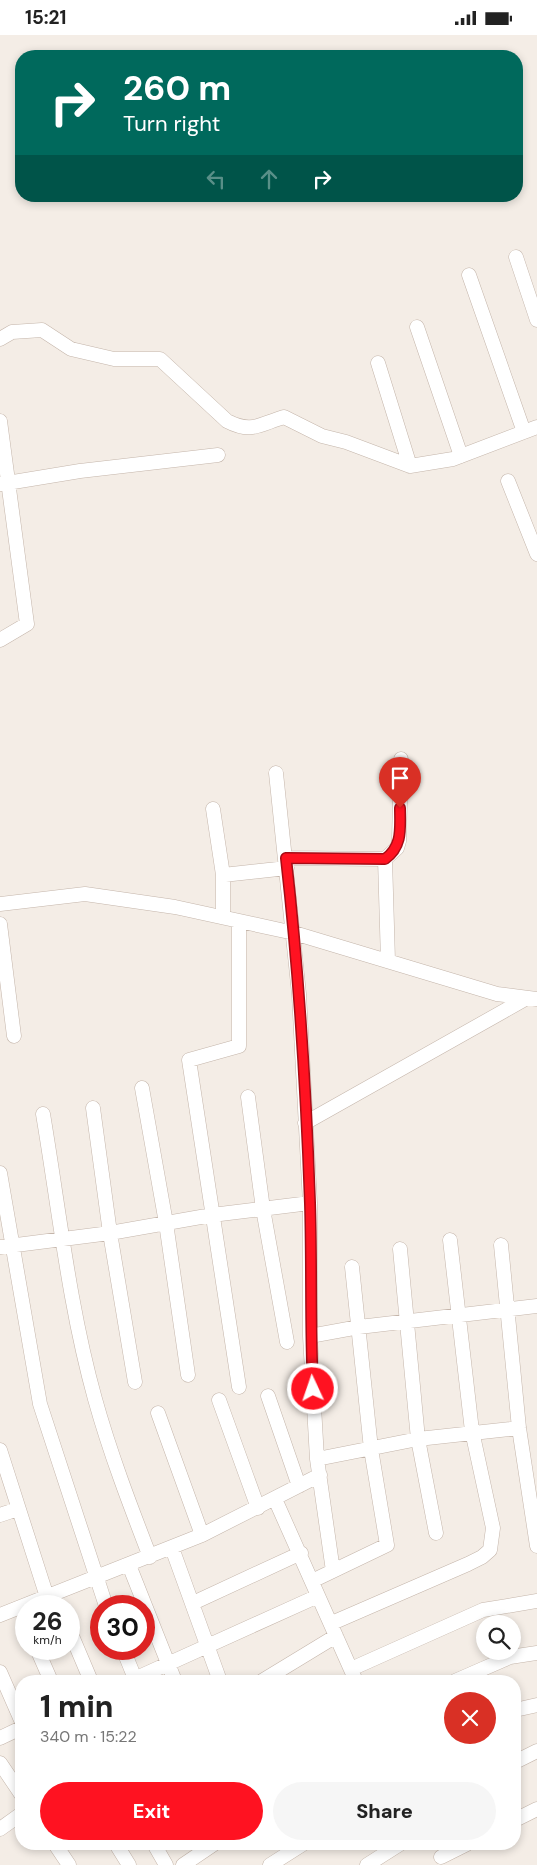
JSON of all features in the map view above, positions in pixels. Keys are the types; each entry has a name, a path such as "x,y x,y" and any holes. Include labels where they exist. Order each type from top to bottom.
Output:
{"street":[{"path":"516,257 537,319"},
{"path":"0,339 12,332 42,330 71,349 114,359 160,359 227,421 239,427 252,428 284,417 322,435 346,441 410,466 461,456 531,429 469,275"},
{"path":"417,327 461,456"},
{"path":"378,363 410,466"},
{"path":"0,421 5,484 27,624 0,640"},
{"path":"5,484 80,471 218,455"},
{"path":"508,481 537,554"},
{"path":"223,875 286,863 385,859 397,848 399,841 401,759"},
{"path":"276,773 294,933 310,1203 310,1336 317,1459 333,1571"},
{"path":"213,809 223,875 223,917"},
{"path":"385,859 388,961"},
{"path":"0,904 85,894 175,907 294,933 497,994 532,998"},
{"path":"239,921 239,1047 189,1060 239,1387"},
{"path":"0,924 14,1036"},
{"path":"305,1123 532,998"},
{"path":"142,1088 166,1223 188,1375"},
{"path":"248,1097 263,1209 287,1342"},
{"path":"93,1108 110,1233 135,1382"},
{"path":"43,1114 79,1334 95,1399 122,1484 150,1557"},
{"path":"0,1173 6,1246 40,1404 102,1595"},
{"path":"6,1246 110,1233 212,1215 310,1203"},
{"path":"270,1675 334,1629 468,1565 490,1550 493,1529 472,1431 457,1315 450,1240"},
{"path":"501,1245 519,1428 537,1546"},
{"path":"400,1249 418,1439 436,1533"},
{"path":"312,1581 387,1545 371,1449 352,1267"},
{"path":"310,1336 359,1327 537,1306"},
{"path":"268,1396 299,1486"},
{"path":"219,1400 258,1508"},
{"path":"158,1413 202,1535"},
{"path":"317,1459 418,1439 472,1431 519,1428"},
{"path":"0,1450 46,1595"},
{"path":"52,1595 202,1535 320,1475"},
{"path":"275,1499 301,1553 353,1675"},
{"path":"0,1515 18,1509"},
{"path":"172,1548 218,1675"},
{"path":"193,1603 301,1553"},
{"path":"129,1565 173,1675"},
{"path":"145,1675 318,1595"},
{"path":"360,1675 483,1610 537,1601"},
{"path":"0,1615 15,1609"},
{"path":"469,1675 510,1657 537,1653"},
{"path":"80,1655 88,1675"},
{"path":"42,1660 49,1675"},
{"path":"126,1660 131,1675"},
{"path":"0,1672 15,1707"},
{"path":"521,1709 537,1705"},
{"path":"0,1738 15,1731"},
{"path":"521,1759 537,1751"},
{"path":"0,1763 15,1785"},
{"path":"521,1817 537,1809"},
{"path":"0,1829 15,1818"},
{"path":"60,1850 69,1865"},
{"path":"120,1850 129,1865"},
{"path":"157,1850 166,1865"},
{"path":"183,1865 201,1850"},
{"path":"270,1865 293,1850"},
{"path":"368,1865 391,1850"},
{"path":"443,1861 459,1850"}],"route":[{"path":"313,1389 310,1336 310,1203 299,994 286,858 385,859 397,848 400,808"}]}
